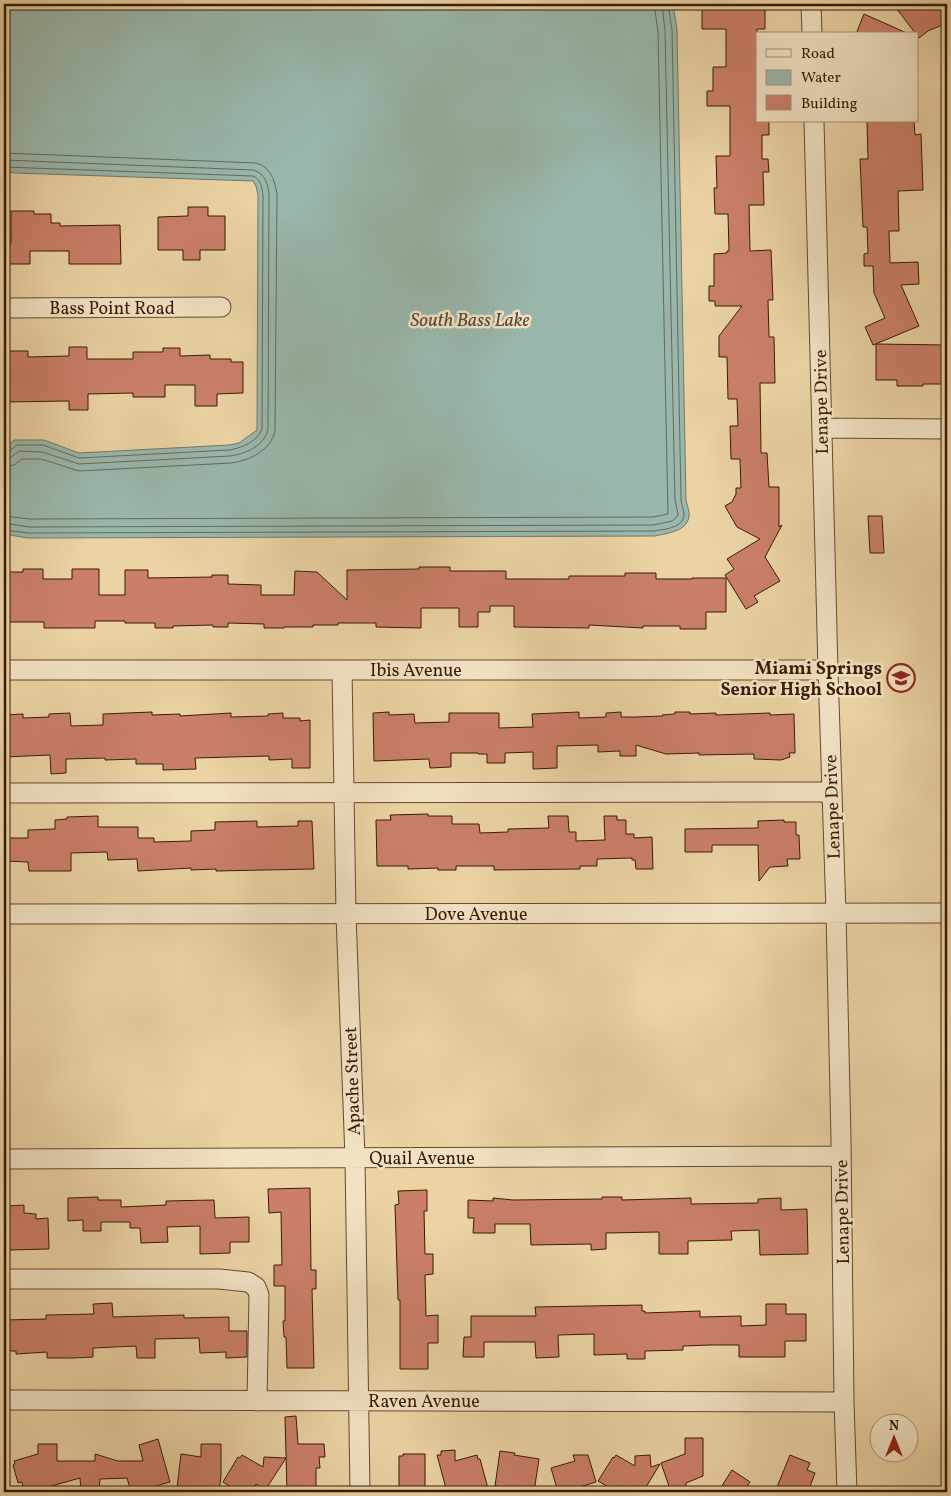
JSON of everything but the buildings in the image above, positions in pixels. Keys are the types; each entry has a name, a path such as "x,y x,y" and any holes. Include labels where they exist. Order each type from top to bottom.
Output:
{"street":[{"path":"811,4 812,32"},
{"name":"Lenape Drive","path":"814,122 836,913 847,1492"},
{"name":"Bass Point Road","path":"4,308 220,307"},
{"path":"822,428 947,429"},
{"name":"Ibis Avenue","path":"4,670 828,670"},
{"name":"Apache Street","path":"342,670 346,915 355,1158 360,1492"},
{"path":"4,793 832,792"},
{"name":"Dove Avenue","path":"4,914 947,913"},
{"name":"Quail Avenue","path":"4,1159 841,1156"},
{"path":"4,1279 219,1279 248,1282 256,1286 259,1295 257,1401"},
{"name":"Raven Avenue","path":"4,1400 844,1402"}],"water":[{"name":"South Bass Lake","path":"4,4 673,4 677,29 686,500 689,511 687,522 684,526 675,531 655,536 28,538 4,534 4,450 14,440 44,440 79,453 229,445 239,443 257,430 258,195 253,181 15,173 4,171"}],"place":[{"name":"Miami Springs Senior High School","path":"901,678"}]}
